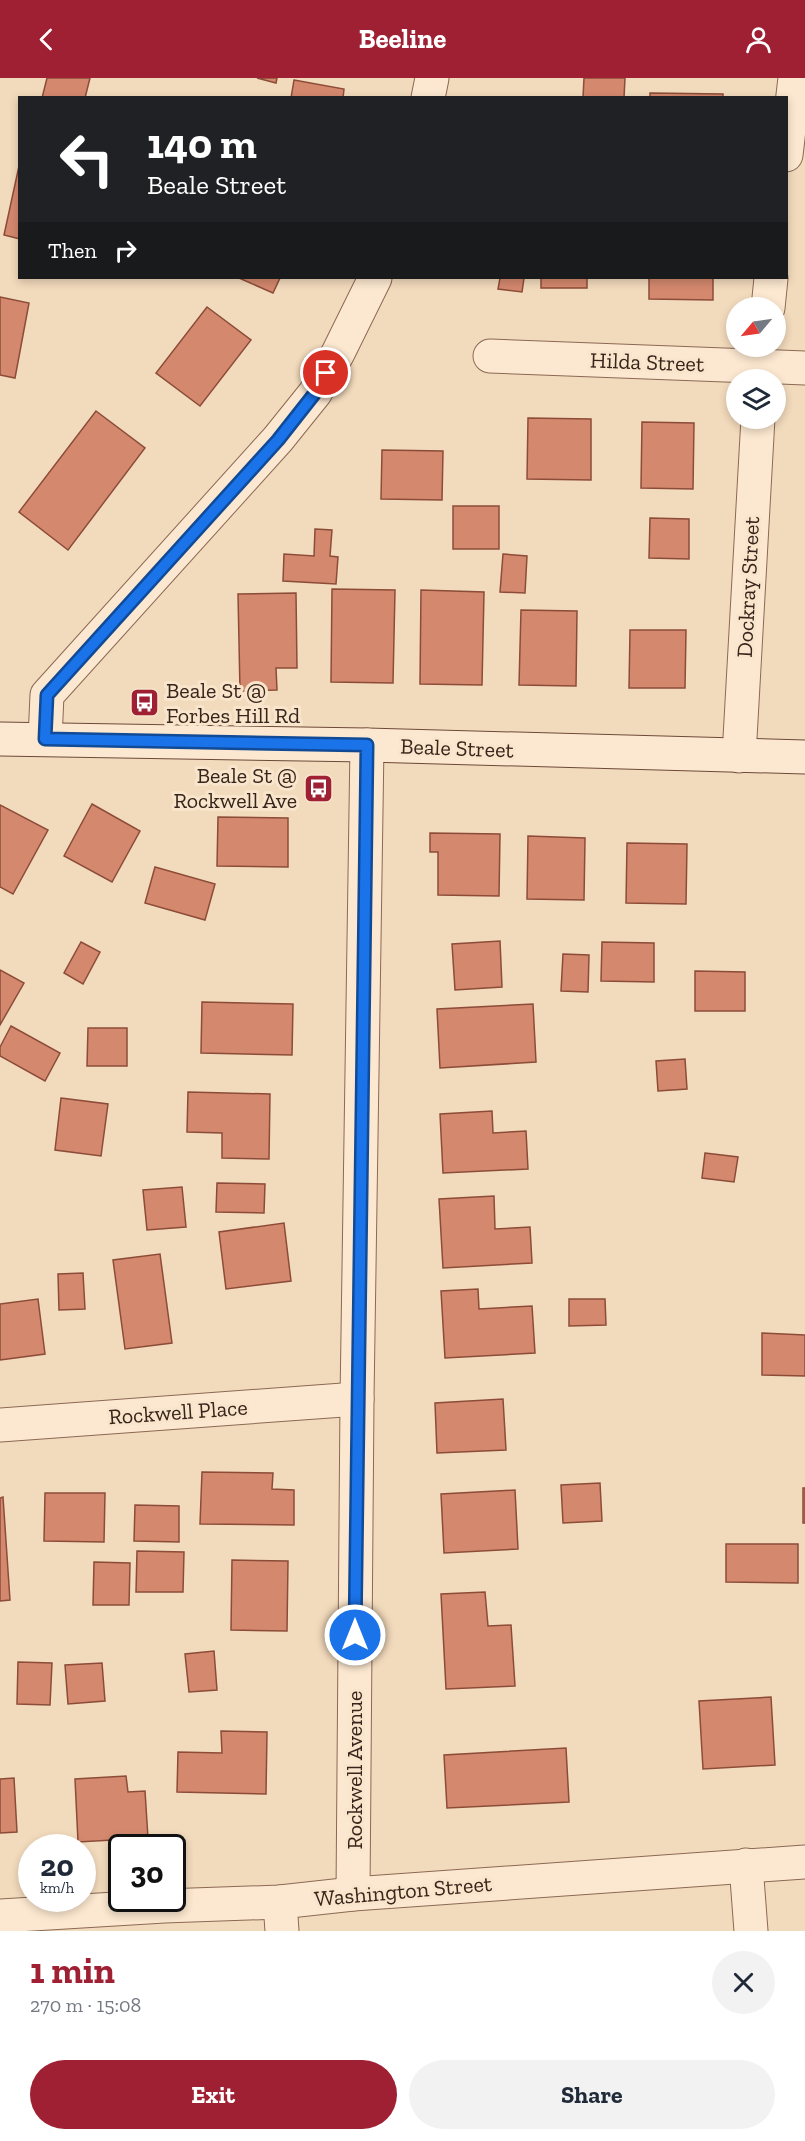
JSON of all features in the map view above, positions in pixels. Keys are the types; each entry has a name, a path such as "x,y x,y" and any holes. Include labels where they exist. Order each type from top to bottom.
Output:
{"street":[{"path":"428,96 432,78"},
{"path":"788,138 795,78"},
{"path":"45,739 47,695 278,440 307,403 338,353 375,279"},
{"path":"769,297 771,279"},
{"name":"Hilda Street","path":"490,356 761,364 805,368"},
{"name":"Dockray Street","path":"739,756 757,429"},
{"name":"Beale Street","path":"0,739 367,745 805,757"},
{"name":"Rockwell Avenue","path":"353,1894 357,1399 367,745"},
{"name":"Rockwell Place","path":"0,1425 357,1399"},
{"name":"Washington Street","path":"0,1916 164,1906 281,1916 353,1894 805,1862"},
{"path":"746,1865 752,1931"}],"building":[{"path":"47,78 90,78 86,96 42,96"},
{"path":"257,78 277,78 276,83"},
{"path":"584,78 625,78 624,96 583,96"},
{"path":"294,80 344,89 343,96 291,96"},
{"path":"650,93 723,94 723,96 650,96"},
{"path":"18,171 18,238 4,235"},
{"path":"241,279 280,279 273,293"},
{"path":"500,279 524,279 522,292 498,289"},
{"path":"541,279 587,279 587,288 541,288"},
{"path":"649,279 713,279 713,300 649,299"},
{"path":"0,297 29,303 15,378 0,375"},
{"path":"207,307 251,340 200,406 156,373"},
{"path":"96,411 145,448 68,550 19,512"},
{"path":"528,418 591,419 591,480 527,479"},
{"path":"642,422 694,423 693,489 641,488"},
{"path":"382,450 443,451 442,500 381,499"},
{"path":"453,506 499,506 499,549 453,549"},
{"path":"650,518 689,519 689,559 649,558"},
{"path":"315,529 332,530 330,556 338,557 336,584 283,581 284,554 314,556"},
{"path":"503,554 527,556 525,593 500,592"},
{"path":"332,589 395,590 393,683 331,682"},
{"path":"421,590 484,592 482,685 420,684"},
{"path":"296,593 297,668 276,668 277,690 240,691 238,594"},
{"path":"521,610 577,611 576,686 519,685"},
{"path":"630,630 686,630 685,688 629,688"},
{"path":"92,804 140,831 112,882 64,856"},
{"path":"0,805 48,830 13,894 0,887"},
{"path":"218,817 288,818 288,867 217,866"},
{"path":"430,833 500,834 499,896 438,895 438,852 430,852"},
{"path":"528,836 585,838 584,900 527,899"},
{"path":"627,843 687,844 686,904 626,903"},
{"path":"155,867 215,884 205,920 145,903"},
{"path":"500,941 502,987 455,990 452,944"},
{"path":"81,942 100,952 83,984 64,973"},
{"path":"602,942 654,943 654,982 601,981"},
{"path":"563,954 589,955 588,992 561,991"},
{"path":"0,970 24,983 0,1025"},
{"path":"695,971 745,972 745,1011 695,1011"},
{"path":"202,1002 293,1004 292,1055 201,1053"},
{"path":"533,1004 536,1062 440,1068 437,1009"},
{"path":"11,1026 60,1053 45,1081 0,1056 0,1047"},
{"path":"88,1028 127,1028 127,1066 87,1066"},
{"path":"685,1059 687,1089 658,1091 656,1061"},
{"path":"188,1092 270,1094 269,1159 222,1158 222,1133 187,1132"},
{"path":"61,1098 108,1104 101,1156 55,1150"},
{"path":"492,1111 493,1133 526,1131 528,1169 443,1173 440,1114"},
{"path":"705,1153 738,1157 734,1182 702,1178"},
{"path":"217,1183 265,1184 264,1213 216,1212"},
{"path":"182,1187 186,1227 147,1230 143,1190"},
{"path":"494,1196 495,1229 530,1227 532,1263 443,1268 439,1199"},
{"path":"284,1223 291,1281 226,1289 219,1232"},
{"path":"160,1254 172,1343 125,1349 113,1260"},
{"path":"83,1273 85,1309 59,1310 58,1274"},
{"path":"478,1289 479,1309 532,1306 535,1353 445,1358 441,1291"},
{"path":"38,1299 45,1354 0,1360 0,1304"},
{"path":"569,1299 605,1299 606,1325 569,1326"},
{"path":"762,1333 805,1335 805,1376 762,1375"},
{"path":"503,1399 506,1450 437,1453 435,1403"},
{"path":"202,1472 273,1473 272,1489 294,1490 294,1525 200,1524"},
{"path":"600,1483 602,1521 563,1523 561,1485"},
{"path":"803,1488 805,1488 805,1523 803,1523"},
{"path":"515,1490 518,1549 444,1553 441,1494"},
{"path":"45,1493 105,1493 104,1542 44,1541"},
{"path":"3,1497 10,1600 0,1601 0,1498"},
{"path":"135,1505 179,1506 179,1542 134,1541"},
{"path":"726,1544 798,1544 798,1583 726,1582"},
{"path":"137,1551 184,1552 183,1592 136,1592"},
{"path":"232,1560 288,1561 287,1631 231,1630"},
{"path":"94,1562 130,1563 129,1605 93,1605"},
{"path":"485,1592 488,1626 511,1625 515,1686 446,1689 441,1594"},
{"path":"214,1651 217,1690 189,1692 185,1654"},
{"path":"18,1662 52,1663 50,1705 17,1704"},
{"path":"102,1663 105,1701 68,1704 65,1665"},
{"path":"771,1697 775,1765 703,1769 699,1701"},
{"path":"221,1731 267,1732 266,1794 177,1792 178,1752 222,1753"},
{"path":"566,1748 569,1802 447,1808 444,1755"},
{"path":"126,1776 128,1792 145,1791 148,1834 108,1834 108,1840 96,1841 96,1834 78,1834 75,1779"},
{"path":"14,1778 17,1832 0,1833 0,1779"}],"place":[{"name":"Beale St @ Forbes Hill Rd","path":"145,703"},
{"name":"Beale St @ Rockwell Ave","path":"318,788"}],"route":[{"path":"326,373 315,393 278,440 47,695 45,739 367,745 355,1635"}]}
